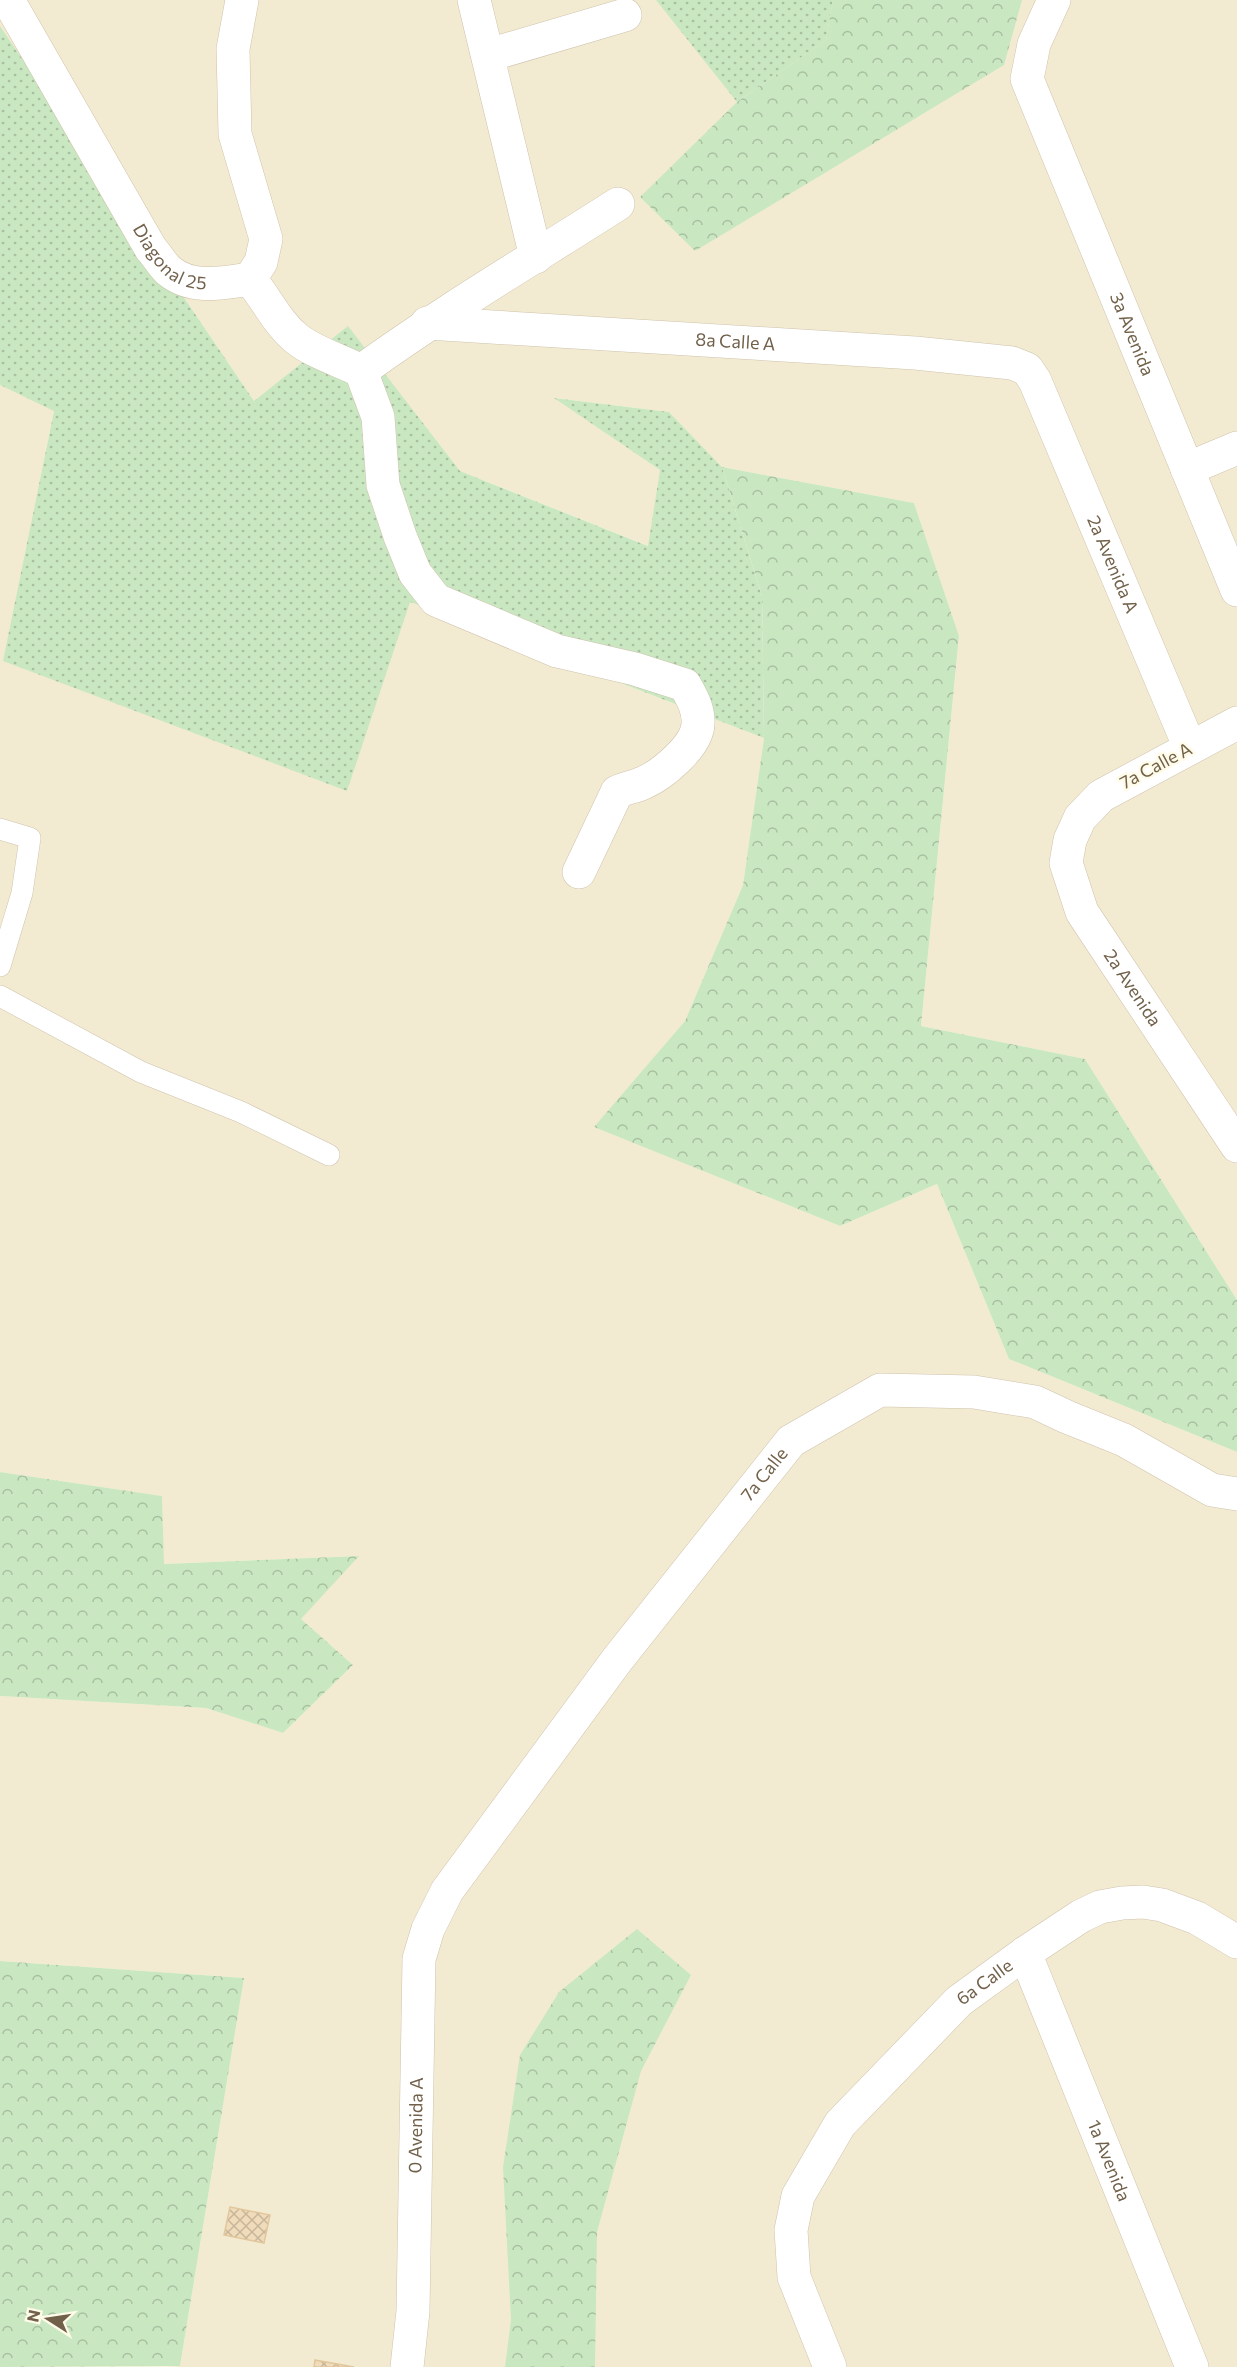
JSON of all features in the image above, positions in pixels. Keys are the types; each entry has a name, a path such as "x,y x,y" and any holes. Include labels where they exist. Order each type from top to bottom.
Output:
{"street":[{"name":"Diagonal 25","path":"8,0 146,239 169,271 188,280 213,285 250,279"},
{"path":"242,0 233,49 235,134 266,239 261,262 250,279 266,298 284,326 298,340 361,371 378,417 383,484 415,573 436,600 557,651 635,669 685,685 696,705 699,726 686,749 664,772 642,784 617,792 579,872"},
{"path":"474,0 536,256"},
{"name":"3a Avenida","path":"1054,0 1034,44 1027,79 1237,590"},
{"path":"489,55 625,15"},
{"path":"361,371 427,323 618,204"},
{"name":"8a Calle A","path":"427,323 915,353 1012,363 1027,369 1035,381"},
{"name":"2a Avenida A","path":"1035,381 1190,748"},
{"path":"1187,469 1237,448"},
{"name":"7a Calle A","path":"1080,818 1101,796 1237,723"},
{"name":"2a Avenida","path":"1080,818 1070,840 1066,863 1082,912 1237,1146"},
{"name":"7a Calle","path":"447,1891 616,1660 791,1441 880,1390 974,1392 1035,1402 1067,1418 1124,1440 1212,1490 1237,1494"},
{"name":"0 Avenida A","path":"407,2367 413,2312 419,1959 428,1929 447,1891"},
{"name":"6a Calle","path":"830,2367 794,2277 791,2230 798,2196 840,2124 959,2001 1025,1953 1081,1916 1100,1907 1143,1902 1180,1910 1237,1942"},
{"name":"1a Avenida","path":"1025,1953 1192,2367"}],"lane":[{"path":"0,830 30,838 22,893 0,966"},
{"path":"0,996 141,1072 241,1112 329,1155"}],"shaded area":[{"path":"0,0 1237,0 1237,1300 1085,1059 921,1026 959,637 914,503 722,467 669,412 555,398 660,470 649,546 460,471 348,327 254,401 0,26"},
{"path":"0,385 54,410 4,661 409,602 764,738 743,885 685,1021 595,1127 840,1226 937,1184 1009,1359 1237,1452 1237,2367 166,2367 180,2366 244,1978 0,1961 0,1696 206,1708 283,1733 353,1665 300,1619 358,1556 163,1564 162,1496 0,1472"}],"green space":[{"path":"656,0 833,0 826,40 737,102"},
{"path":"833,0 1022,0 1004,65 695,251 640,197 737,102 826,40"},
{"path":"0,26 254,401 348,326 460,471 648,546 660,470 554,398 669,412 722,467 762,596 764,738 410,602 347,791 3,661 54,411 0,385"},
{"path":"722,467 914,503 959,636 921,1026 1085,1059 1237,1300 1237,1452 1009,1359 937,1184 840,1226 594,1127 685,1021 743,885 764,738 762,596"},
{"path":"0,1472 162,1496 164,1564 359,1556 301,1619 353,1665 283,1733 206,1708 0,1696"},
{"path":"637,1929 691,1975 641,2071 597,2232 595,2367 505,2367 511,2320 503,2167 520,2055 559,1992"},
{"path":"0,1961 244,1978 180,2366 0,2367"}],"building":[{"path":"230,2207 270,2215 264,2243 224,2235"},
{"path":"315,2360 354,2367 314,2367"}]}
